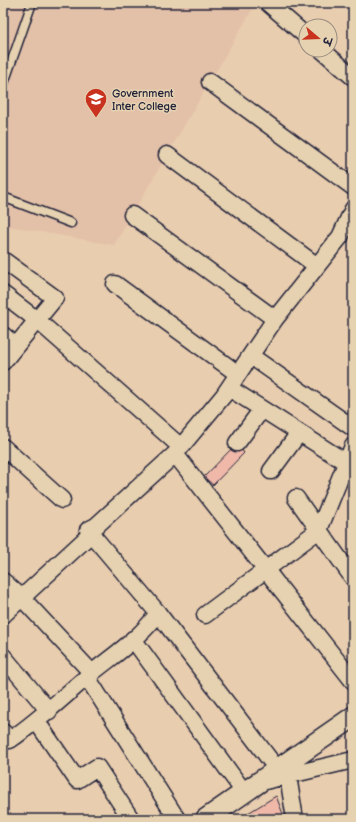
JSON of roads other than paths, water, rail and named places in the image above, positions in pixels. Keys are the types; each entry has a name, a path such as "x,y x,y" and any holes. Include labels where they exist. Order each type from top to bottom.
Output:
{"street":[{"path":"268,3 298,29"},
{"path":"331,58 353,77"},
{"path":"210,82 353,187"},
{"path":"167,155 317,266"},
{"path":"295,819 283,772 158,613 88,530 96,526 178,451 229,388 275,319 317,266 346,241 353,209"},
{"path":"132,215 275,319"},
{"path":"3,260 55,298 3,362"},
{"path":"115,284 238,374"},
{"path":"3,294 37,320 178,451 266,569 353,681"},
{"path":"3,335 16,346"},
{"path":"250,356 353,428"},
{"path":"229,388 299,433 347,474"},
{"path":"237,443 262,410"},
{"path":"271,471 299,433"},
{"path":"205,615 319,530 347,474 353,446"},
{"path":"3,447 62,500"},
{"path":"296,498 353,578"},
{"path":"3,615 91,534"},
{"path":"3,581 22,597 89,675 177,819"},
{"path":"3,732 10,740 37,722 89,675 153,621 158,613"},
{"path":"133,639 250,788"},
{"path":"3,656 49,711"},
{"path":"206,819 250,788 283,772 353,717"},
{"path":"37,722 77,780 97,767 131,819"},
{"path":"283,772 353,760"}],"lane":[{"path":"3,86 32,3"},
{"path":"3,197 72,223"}],"place":[{"name":"Government Inter College","path":"96,118"}]}
